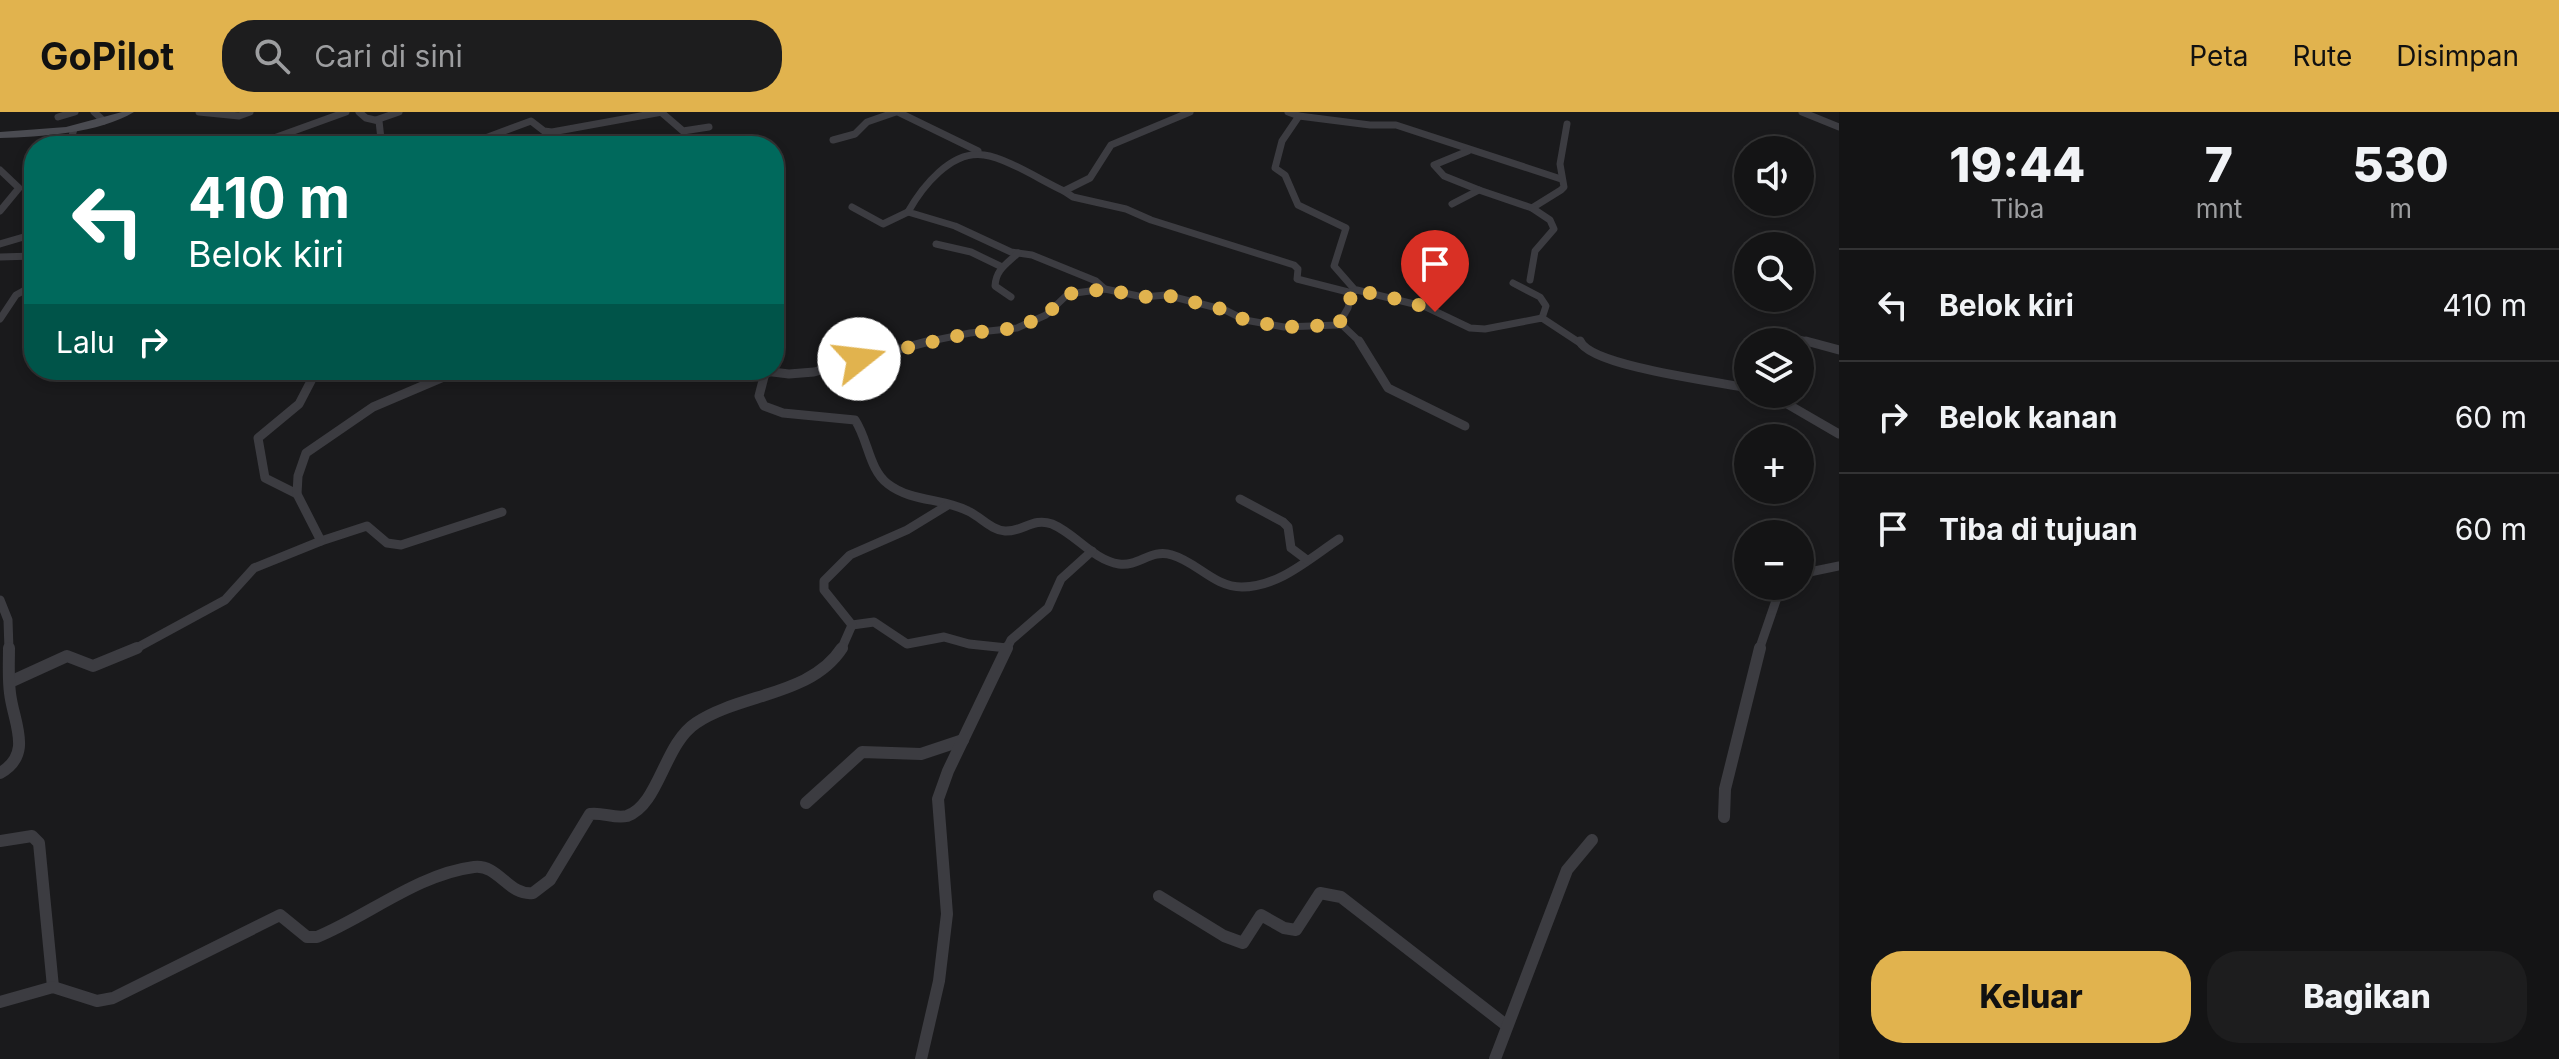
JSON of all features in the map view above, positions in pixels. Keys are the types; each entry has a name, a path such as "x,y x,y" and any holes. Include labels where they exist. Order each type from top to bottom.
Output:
{"street":[{"path":"58,117 75,112"},
{"path":"94,112 104,121"},
{"path":"0,135 28,136 74,129 130,112"},
{"path":"199,112 235,116 250,112"},
{"path":"280,136 346,112"},
{"path":"359,112 366,118 376,120 399,112"},
{"path":"617,112 627,117"},
{"path":"547,132 661,112 683,131 709,127"},
{"path":"833,140 855,134 867,122 897,112 1073,197 1135,212 1151,220 1294,265 1298,269 1297,279 1426,307 1470,328 1485,329 1542,318 1579,340 1583,349 1593,355 1632,366 1734,385"},
{"path":"1064,191 1090,178 1111,145 1190,112"},
{"path":"1288,112 1337,122 1396,125 1448,139 1468,151 1561,179"},
{"path":"1802,112 1839,127"},
{"path":"1299,116 1282,141 1275,168 1285,175 1298,205 1346,228 1334,266 1354,292"},
{"path":"376,120 380,136"},
{"path":"491,136 531,121 553,136"},
{"path":"1532,208 1564,188 1561,151 1567,124"},
{"path":"72,136 74,129"},
{"path":"852,207 883,224 908,212 916,196 949,165 979,151"},
{"path":"1468,151 1457,158 1444,158 1434,165 1435,168 1444,176 1532,208 1550,220 1554,229 1541,239 1531,256 1530,280"},
{"path":"0,170 19,188 0,211"},
{"path":"1452,204 1479,190"},
{"path":"908,212 955,226 1018,253 1029,254 1082,275 1105,289 1143,297 1166,295 1225,310 1245,320 1291,328 1329,327 1340,323 1354,292"},
{"path":"0,244 24,237"},
{"path":"936,244 971,252 1000,266"},
{"path":"1011,297 995,286 1000,266 1018,253"},
{"path":"0,257 24,256"},
{"path":"1513,283 1544,301 1546,306 1542,318"},
{"path":"784,371 814,372 903,347 970,333 1017,328 1046,315 1068,294 1105,289"},
{"path":"0,319 16,295 24,291"},
{"path":"1340,323 1363,345 1388,388 1465,426"},
{"path":"1814,343 1839,350"},
{"path":"311,380 299,404 258,438 265,478 297,494 321,541"},
{"path":"297,494 303,459 316,445 386,400 435,380"},
{"path":"760,380 759,396 764,406 783,413 855,420 885,483 908,494 966,510 1002,531 1010,531 1025,522 1054,525 1092,551 1120,564 1130,564 1153,552 1161,552 1184,560 1217,582 1243,587 1280,577 1339,539"},
{"path":"1794,408 1839,434"},
{"path":"1240,499 1283,522 1288,527 1291,548 1307,560"},
{"path":"852,625 824,590 824,581 850,555 907,530 948,505"},
{"path":"10,682 67,656 93,666 119,658 225,600 254,568 321,541 367,526 387,543 401,545 502,512"},
{"path":"921,1059 939,981 947,914 938,799 1007,648 1023,627 1048,608 1055,589 1068,570 1092,551"},
{"path":"1814,571 1839,566"},
{"path":"0,600 7,617 10,699 21,740 14,765 0,773"},
{"path":"1724,817 1725,789 1753,669 1776,600"},
{"path":"852,625 874,622 907,644 944,637 969,644 1007,648"},
{"path":"0,1002 53,987 97,1001 113,998 280,915 307,937 317,937 409,891 471,868 483,866 493,869 515,890 525,895 534,893 552,875 590,814 621,817 643,806 668,753 684,731 713,714 826,670 842,649 852,625"},
{"path":"806,803 862,752 873,749 904,755 926,754 963,740"},
{"path":"0,841 32,836 39,843 53,987"},
{"path":"1495,1059 1567,870 1592,840"},
{"path":"1159,896 1224,936 1243,943 1261,915 1284,928 1296,930 1320,893 1341,897 1506,1025"}],"route":[{"path":"859,359 970,333 1017,328 1046,315 1068,294 1105,289 1143,297 1166,295 1225,310 1245,320 1291,328 1338,325 1343,320 1354,290 1414,303 1435,312"}]}
